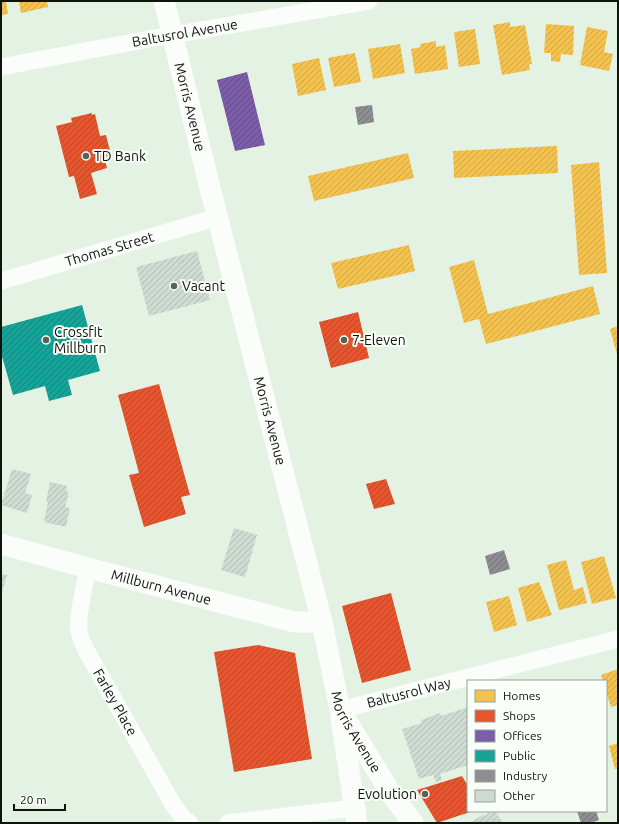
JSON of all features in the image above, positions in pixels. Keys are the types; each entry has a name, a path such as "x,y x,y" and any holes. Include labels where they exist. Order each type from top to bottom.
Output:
{"main road":[{"name":"Morris Avenue","path":"164,1 322,622 340,710 392,794 413,823"},
{"name":"Millburn Avenue","path":"1,544 294,622 322,622"},
{"path":"340,710 356,816"}],"street":[{"name":"Baltusrol Avenue","path":"1,67 172,35 369,1"},
{"name":"Thomas Street","path":"1,281 218,217"},
{"name":"Farley Place","path":"88,568 80,616 79,628 81,639 174,806 184,820 190,823"},
{"name":"Baltusrol Way","path":"340,710 618,639"},
{"path":"228,823 356,816"}],"building: Homes":[{"path":"1,1 6,1 8,14 1,15"},
{"path":"19,1 47,1 48,7 21,13"},
{"path":"510,22 510,27 525,25 532,64 529,64 530,70 502,75 493,25"},
{"path":"546,24 574,26 573,55 561,54 560,62 551,61 551,53 544,53"},
{"path":"587,27 608,31 604,52 613,54 609,71 580,65"},
{"path":"475,29 480,64 459,67 454,32"},
{"path":"436,41 436,47 445,45 448,69 415,74 411,49 421,47 420,44"},
{"path":"400,44 405,73 373,79 368,49"},
{"path":"355,53 361,82 334,87 328,58"},
{"path":"319,58 326,90 298,96 292,64"},
{"path":"557,146 558,173 454,178 453,151"},
{"path":"408,153 414,178 314,201 308,176"},
{"path":"599,162 607,273 579,275 571,165"},
{"path":"409,245 415,271 338,289 331,263"},
{"path":"474,260 488,314 593,286 600,314 486,344 479,319 464,323 449,267"},
{"path":"618,326 618,358 610,329"},
{"path":"604,556 616,598 592,604 581,562"},
{"path":"566,560 574,590 583,587 587,603 559,610 547,565"},
{"path":"539,582 552,615 527,622 518,588"},
{"path":"509,596 517,625 494,632 486,602"},
{"path":"618,669 618,705 611,707 607,694 607,680 603,680 601,675"},
{"path":"618,743 618,769 615,769 609,746"}],"building: Shops":[{"name":"TD Bank","path":"92,113 92,115 95,114 100,136 106,135 111,155 104,157 107,168 91,173 97,194 80,199 74,176 69,177 56,126 72,122 71,118"},
{"name":"7-Eleven","path":"358,312 369,358 331,368 319,322"},
{"path":"159,384 190,495 181,497 186,514 144,527 129,475 139,473 118,395"},
{"path":"386,479 395,504 374,509 366,484"},
{"path":"391,593 411,670 362,683 342,606"},
{"path":"258,645 295,653 312,759 234,772 214,652"},
{"path":"462,776 467,784 467,812 470,812 437,823 417,790"}],"building: Offices":[{"path":"247,72 265,145 235,151 217,80"}],"building: Public":[{"name":"Crossfit Millburn","path":"82,305 100,371 68,380 72,395 49,401 45,386 13,395 1,353 1,327"}],"building: Industry":[{"path":"372,105 374,122 358,125 355,107"},
{"path":"504,550 510,569 490,575 485,556"},
{"path":"577,812 596,812 599,820 590,823 581,823"}],"building: Other":[{"name":"Vacant","path":"197,251 210,300 149,316 136,267"},
{"path":"12,469 31,474 25,493 32,495 27,513 1,505"},
{"path":"50,482 67,486 66,491 69,492 65,507 70,508 66,527 44,522"},
{"path":"234,528 257,535 245,577 221,570"},
{"path":"1,574 7,575 1,595"},
{"path":"467,707 467,765 440,774 442,780 436,782 433,775 419,779 402,729 422,723 421,720 440,713 441,716"},
{"path":"490,812 496,812 503,823 470,823 484,814 484,816"}],"place":[{"name":"TD Bank","path":"86,156"},
{"name":"Vacant","path":"174,286"},
{"name":"Crossfit Millburn","path":"46,340"},
{"name":"7-Eleven","path":"344,340"},
{"name":"Evolution","path":"425,794"}]}
